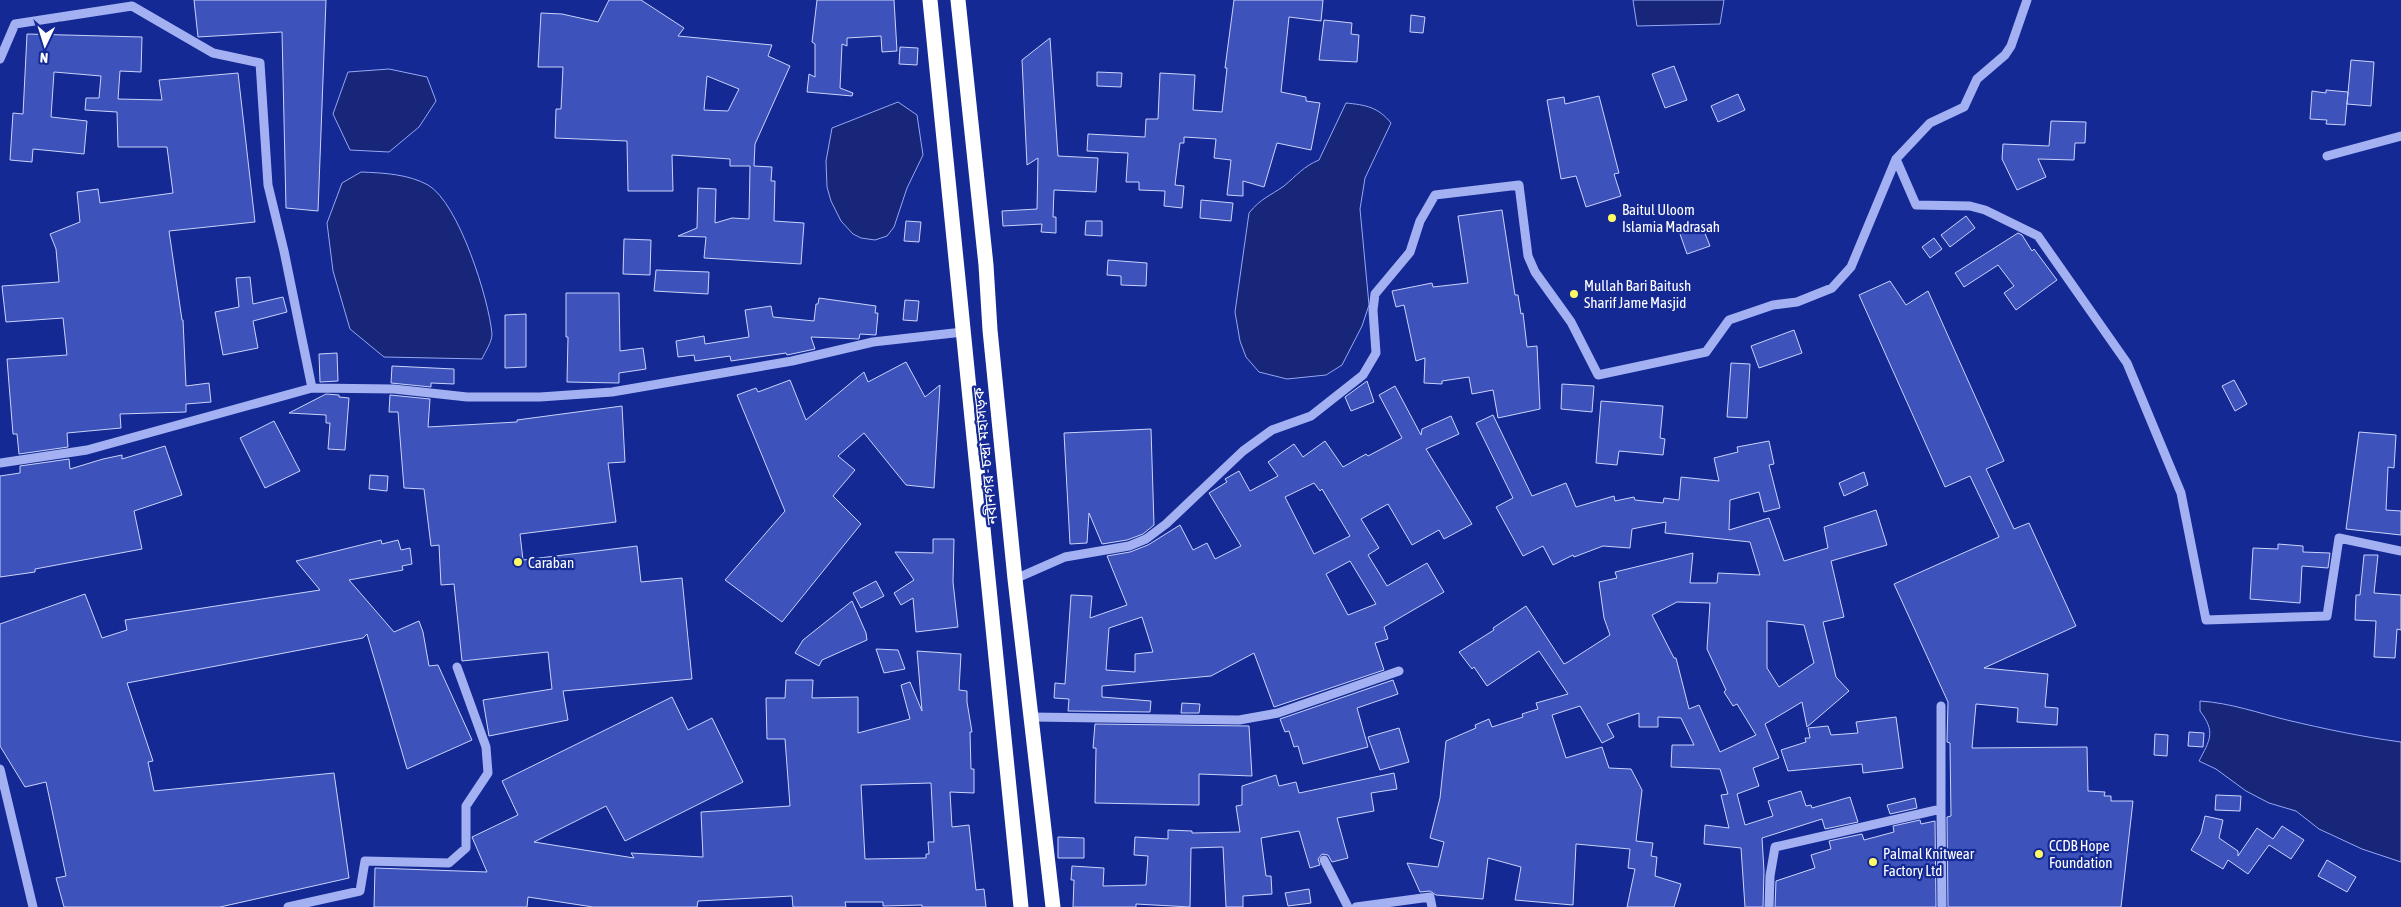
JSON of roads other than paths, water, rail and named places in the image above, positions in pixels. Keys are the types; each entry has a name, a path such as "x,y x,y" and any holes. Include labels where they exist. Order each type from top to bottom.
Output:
{"highway":[{"name":"নবীনগর - চন্দ্রা মহাসড়ক","path":"930,0 1021,907"},
{"name":"নবীনগর - চন্দ্রা মহাসড়ক","path":"958,0 986,264 990,330 1015,579 1053,907"}],"street":[{"path":"1015,579 1065,557 1129,546 1146,539 1166,524 1243,451 1272,430 1311,416 1363,375 1376,353 1372,310 1375,294 1410,252 1420,221 1435,195 1519,185 1528,256 1535,272 1572,322 1598,375 1706,352 1729,320 1773,305 1797,302 1832,288 1851,267 1896,160 1930,123 1964,107 1976,79 2005,55 2011,46 2026,0"},
{"path":"0,59 16,24 125,4 132,6 213,53 260,62 268,185 284,251 312,388"},
{"path":"2327,156 2401,136"},
{"path":"1896,160 1916,205 1970,206 1985,210 2038,236 2127,364 2180,492 2206,620 2327,616 2339,538 2401,551"},
{"path":"0,463 87,450 312,388 394,389 467,397 540,397 612,392 792,361 873,342 963,332"},
{"path":"288,907 360,891 365,861 449,863 466,848 466,806 488,773 486,747 456,667"},
{"path":"1032,717 1239,720 1278,713 1399,671"},
{"path":"1941,706 1942,907"},
{"path":"0,769 34,907"},
{"path":"1769,907 1770,876 1775,847 1941,809"},
{"path":"1324,860 1348,907"},
{"path":"1356,907 1430,898 1432,907"}],"place":[{"name":"Baitul Uloom Islamia Madrasah","path":"1612,218"},
{"name":"Mullah Bari Baitush Sharif Jame Masjid","path":"1574,294"},
{"name":"Caraban","path":"518,562"},
{"name":"CCDB Hope Foundation","path":"2039,854"},
{"name":"Palmal Knitwear Factory Ltd","path":"1873,862"}]}
